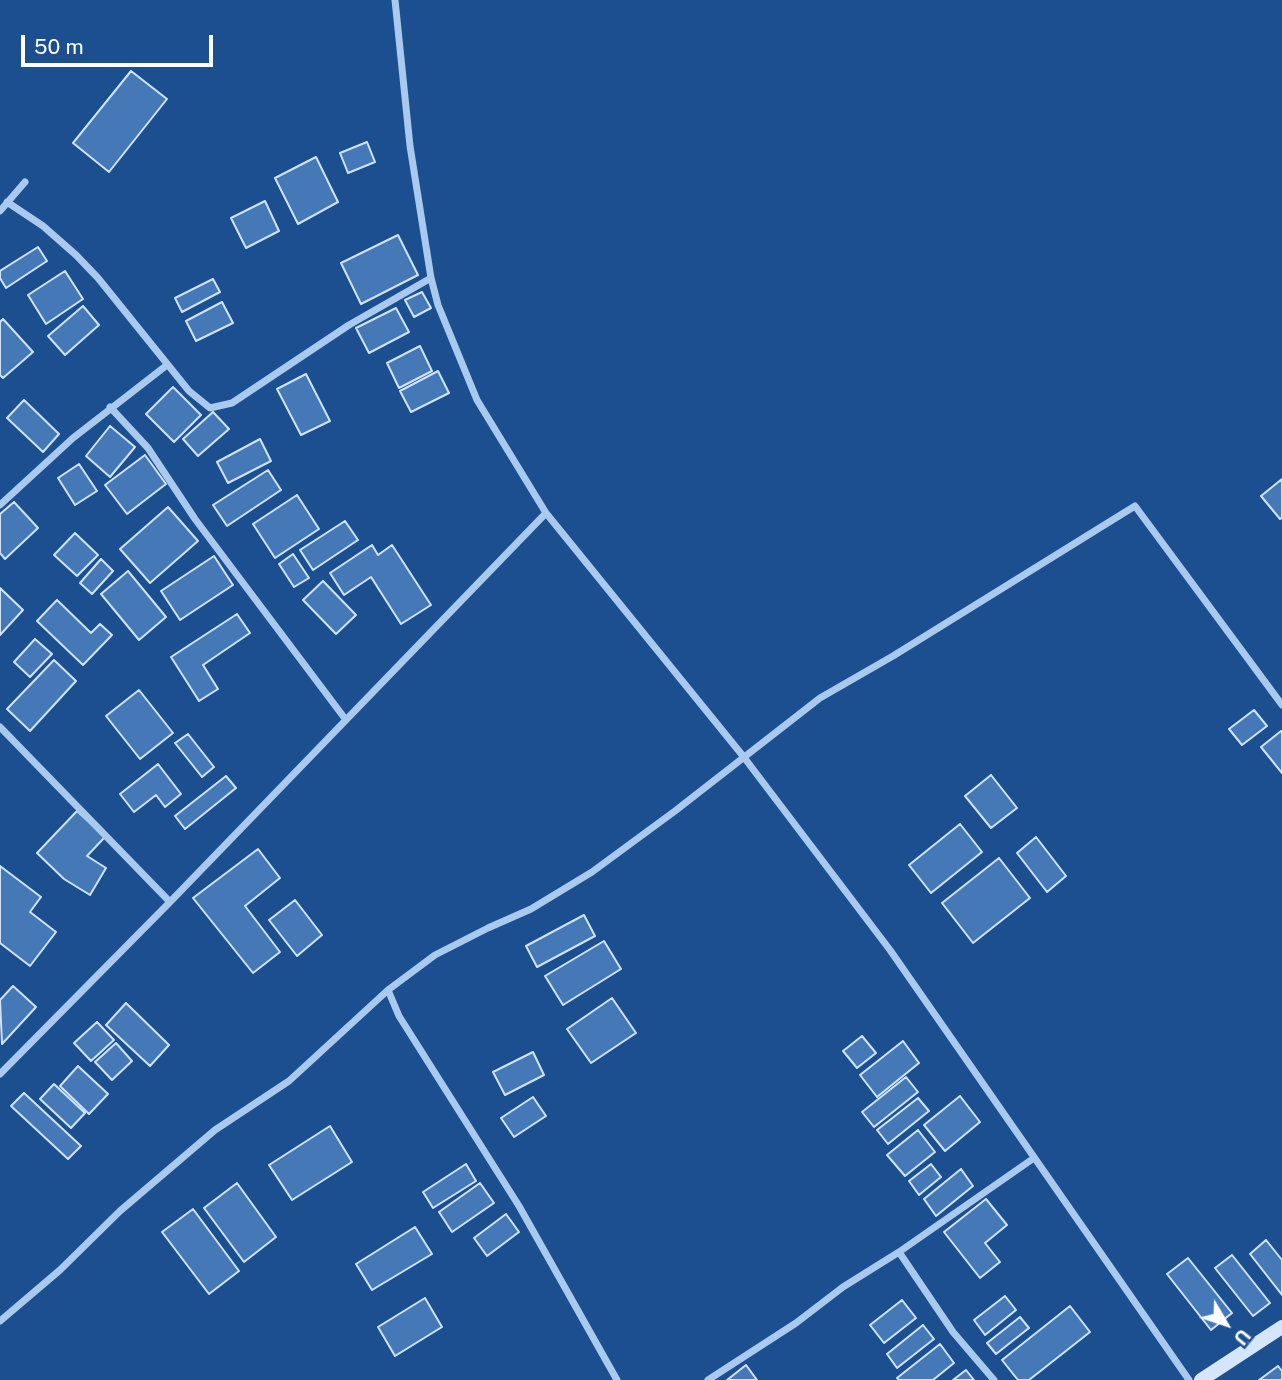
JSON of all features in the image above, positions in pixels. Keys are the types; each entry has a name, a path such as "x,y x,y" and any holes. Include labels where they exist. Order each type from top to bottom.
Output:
{"street":[{"path":"395,0 410,146 431,278 438,305 477,400 546,513 743,756 890,950 1189,1380"},
{"path":"0,211 25,182"},
{"path":"8,202 43,226 76,255 98,278 167,365 210,408 226,406 349,325 431,278"},
{"path":"0,505 110,407 167,365"},
{"path":"110,407 148,449 195,519 346,720"},
{"path":"0,1321 60,1269 120,1211 215,1130 289,1081 388,990 435,955 531,909 592,872 820,698 894,656 1135,506 1282,705"},
{"path":"0,1074 546,513"},
{"path":"0,727 170,902"},
{"path":"388,990 399,1016 519,1206 617,1380"},
{"path":"708,1380 796,1323 844,1286 900,1252 1034,1158"},
{"path":"900,1252 953,1332 994,1380"},
{"path":"1201,1380 1282,1327"}],"building":[{"path":"131,71 167,99 109,172 73,143"},
{"path":"367,142 375,162 348,173 340,153"},
{"path":"316,157 338,202 298,224 275,178"},
{"path":"265,201 279,231 246,248 231,218"},
{"path":"398,235 418,275 361,304 341,263"},
{"path":"38,247 47,261 6,288 0,278 0,271"},
{"path":"65,271 83,299 46,324 28,295"},
{"path":"213,279 220,292 182,312 175,298"},
{"path":"422,292 431,308 414,317 405,300"},
{"path":"222,302 233,323 196,341 186,321"},
{"path":"83,306 99,325 65,355 48,336"},
{"path":"396,308 409,332 369,353 356,328"},
{"path":"3,319 33,352 3,378 0,375 0,322"},
{"path":"420,346 432,371 399,388 387,363"},
{"path":"438,371 449,393 411,412 400,391"},
{"path":"306,374 330,421 301,435 277,389"},
{"path":"173,387 201,415 174,442 146,414"},
{"path":"24,400 59,434 43,452 7,418"},
{"path":"213,412 229,429 198,456 183,439"},
{"path":"110,426 135,447 110,477 86,456"},
{"path":"260,439 271,461 228,483 217,462"},
{"path":"145,455 166,484 127,514 105,485"},
{"path":"79,464 97,491 75,505 58,478"},
{"path":"268,470 281,490 227,526 213,505"},
{"path":"1282,479 1282,518 1280,519 1261,496"},
{"path":"297,495 319,529 275,558 253,524"},
{"path":"14,502 38,528 5,559 0,553 0,514"},
{"path":"168,507 198,541 150,583 120,549"},
{"path":"345,521 358,540 313,570 300,550"},
{"path":"75,533 98,555 77,576 54,555"},
{"path":"372,545 378,555 392,545 431,605 401,624 371,577 344,595 330,573"},
{"path":"293,554 309,578 294,587 279,564"},
{"path":"214,556 233,585 180,620 161,591"},
{"path":"101,559 113,571 92,594 80,583"},
{"path":"128,571 166,617 139,640 101,594"},
{"path":"323,581 356,615 336,634 303,600"},
{"path":"0,588 23,610 0,635"},
{"path":"57,600 91,633 100,624 112,635 83,665 37,621"},
{"path":"237,614 250,633 203,665 218,689 199,701 171,657"},
{"path":"35,639 52,654 30,677 14,662"},
{"path":"54,660 76,681 30,731 7,709"},
{"path":"139,690 173,733 140,759 106,716"},
{"path":"1254,710 1267,726 1242,745 1229,729"},
{"path":"1282,731 1282,773 1261,747"},
{"path":"188,734 214,767 202,777 175,743"},
{"path":"158,764 181,794 165,807 156,795 134,812 120,794"},
{"path":"991,775 1017,808 991,828 965,796"},
{"path":"226,776 236,788 185,829 175,816"},
{"path":"77,811 105,837 87,856 106,868 90,895 64,879 37,853"},
{"path":"960,824 982,852 931,893 909,865"},
{"path":"1036,837 1066,876 1047,892 1017,853"},
{"path":"258,849 280,878 245,906 280,952 253,973 193,898"},
{"path":"999,858 1030,898 973,943 942,903"},
{"path":"0,866 41,897 30,912 56,932 30,966 0,943"},
{"path":"295,900 322,935 297,956 269,920"},
{"path":"584,915 595,936 537,967 526,946"},
{"path":"604,941 621,969 563,1005 545,976"},
{"path":"13,986 36,1007 2,1044 0,1000"},
{"path":"612,998 636,1033 591,1063 567,1029"},
{"path":"126,1003 169,1045 150,1066 106,1025"},
{"path":"97,1022 114,1040 91,1061 74,1043"},
{"path":"862,1036 876,1053 857,1068 843,1051"},
{"path":"903,1041 919,1063 877,1097 860,1075"},
{"path":"116,1043 132,1061 112,1080 95,1062"},
{"path":"533,1052 544,1075 505,1095 493,1072"},
{"path":"78,1066 108,1094 89,1114 60,1086"},
{"path":"906,1077 918,1092 874,1127 862,1112"},
{"path":"54,1084 85,1113 71,1128 40,1099"},
{"path":"24,1093 81,1146 68,1159 11,1106"},
{"path":"960,1096 980,1122 945,1151 924,1125"},
{"path":"533,1097 546,1116 514,1137 501,1118"},
{"path":"918,1098 929,1111 888,1144 877,1130"},
{"path":"330,1126 352,1162 292,1200 269,1165"},
{"path":"918,1130 935,1152 905,1176 887,1155"},
{"path":"466,1164 476,1181 433,1208 423,1192"},
{"path":"931,1164 941,1177 919,1195 909,1181"},
{"path":"961,1169 973,1186 936,1216 924,1199"},
{"path":"237,1183 276,1237 244,1262 204,1208"},
{"path":"480,1183 494,1203 452,1232 439,1212"},
{"path":"986,1199 1007,1225 985,1243 1000,1262 980,1278 944,1232"},
{"path":"193,1209 239,1271 209,1294 162,1232"},
{"path":"506,1214 519,1232 487,1256 474,1238"},
{"path":"415,1227 432,1254 372,1290 356,1264"},
{"path":"1266,1240 1282,1260 1282,1295 1250,1254"},
{"path":"1232,1255 1270,1303 1253,1316 1215,1268"},
{"path":"1188,1258 1232,1313 1211,1330 1167,1274"},
{"path":"1005,1296 1016,1310 985,1335 974,1320"},
{"path":"425,1298 442,1327 395,1356 378,1327"},
{"path":"902,1300 916,1318 884,1343 870,1325"},
{"path":"1070,1306 1090,1332 1029,1380 1018,1380 1002,1360"},
{"path":"1020,1317 1029,1328 996,1354 987,1343"},
{"path":"923,1325 934,1339 897,1368 887,1354"},
{"path":"940,1344 954,1363 933,1380 897,1378"},
{"path":"746,1365 757,1380 727,1380"},
{"path":"1278,1366 1282,1371 1282,1380 1259,1380"},
{"path":"966,1370 974,1380 953,1380"}]}
